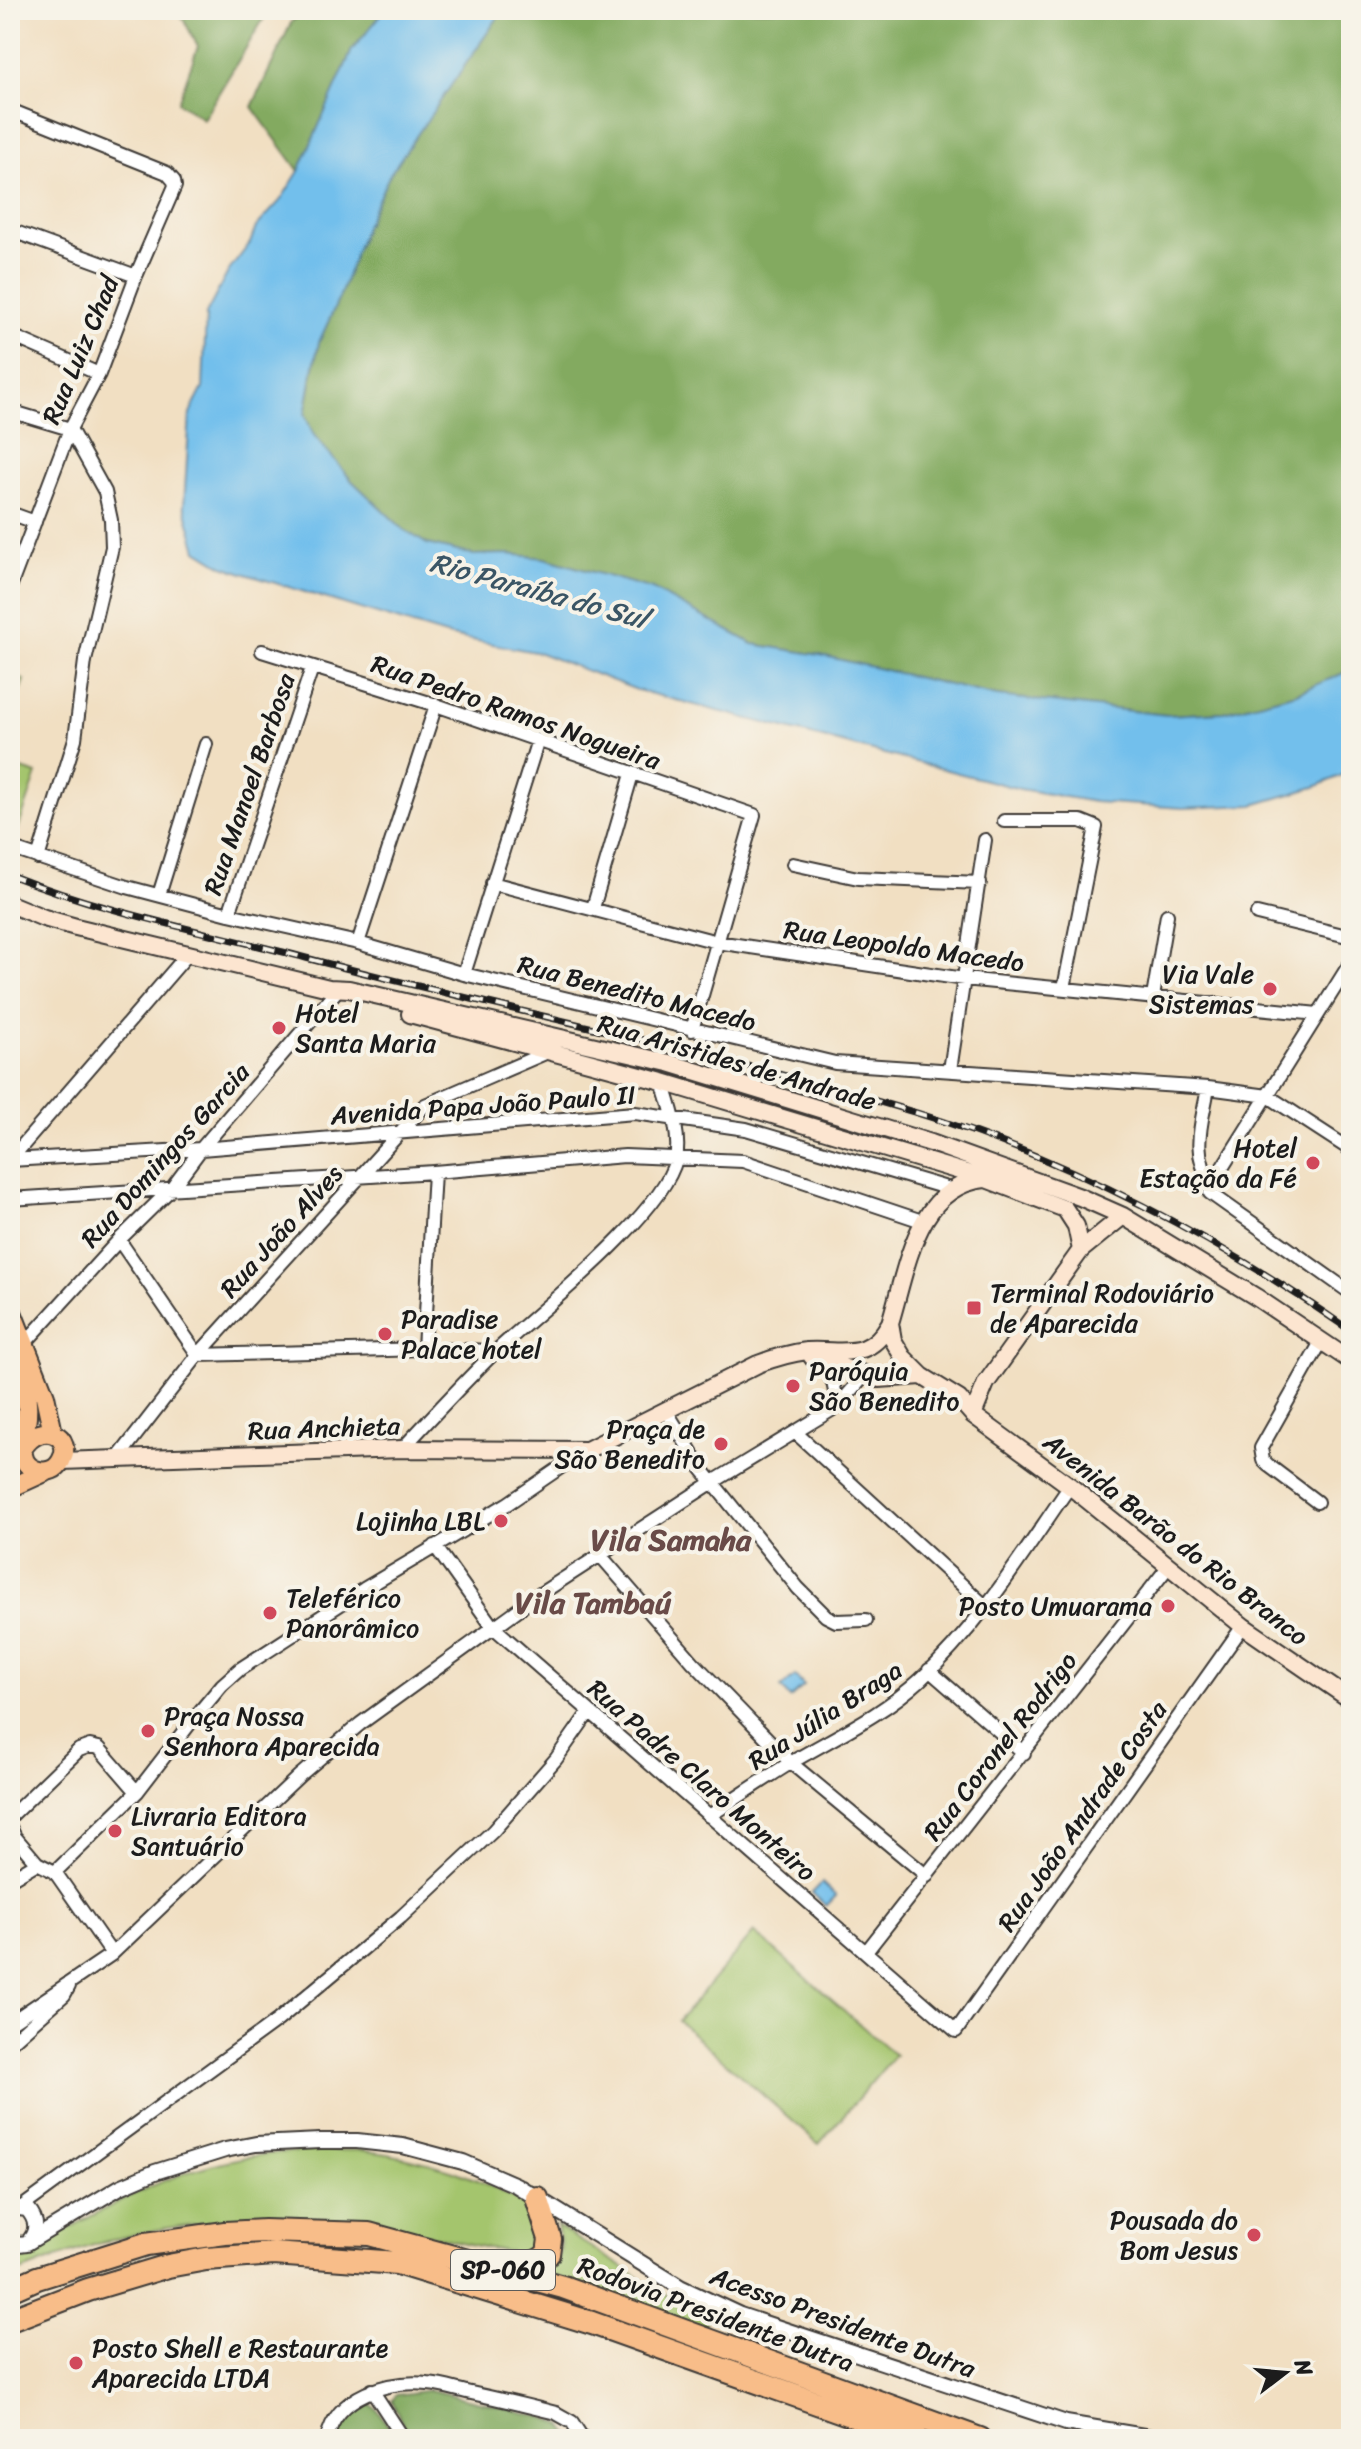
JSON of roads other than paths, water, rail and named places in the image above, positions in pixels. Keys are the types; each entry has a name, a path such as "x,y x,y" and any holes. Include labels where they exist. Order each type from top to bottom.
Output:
{"highway":[{"path":"423,2248 474,2254 514,2266 536,2263 548,2254 550,2248 548,2228 537,2198"},
{"name":"Rodovia Presidente Dutra","path":"10,2290 37,2278 146,2244 225,2233 296,2230 369,2234 563,2287 980,2439"},
{"name":"Rodovia Presidente Dutra","path":"10,2320 99,2287 168,2266 206,2259 274,2254 397,2263 592,2323 918,2439"}],"main road":[{"name":"Rua Aristides de Andrade","path":"10,904 44,918 187,955 669,1063 931,1143 1080,1197 1123,1216 1256,1297 1351,1361"},
{"name":"Rua Aristides de Andrade","path":"335,990 663,1082 986,1179 1065,1209 1076,1226 1081,1250"},
{"path":"587,1450 758,1364 797,1353 860,1352 883,1336 890,1323 922,1221 950,1189 986,1179"},
{"path":"973,1415 986,1383 1081,1250 1123,1216"},
{"path":"10,1307 27,1402 17,1452"},
{"path":"890,1323 893,1340 912,1368 922,1376 959,1399 986,1383"},
{"path":"865,1375 872,1352 893,1340"},
{"path":"10,1488 52,1470 62,1461 62,1442 53,1433 45,1396 18,1344"},
{"path":"797,1353 879,1379 922,1376"},
{"name":"Avenida Barão do Rio Branco","path":"959,1399 973,1415 1070,1486 1243,1626 1351,1700"},
{"path":"17,1452 34,1435 53,1433"},
{"name":"Rua Anchieta","path":"62,1461 402,1449 587,1450"},
{"path":"17,1452 33,1469 45,1472"}],"street":[{"name":"Rua Luiz Chad","path":"10,110 172,176 175,186 136,276 99,374 70,429 10,587"},
{"path":"10,230 136,276"},
{"path":"10,335 99,374"},
{"path":"10,411 70,429 105,492 111,520 112,547 85,661 75,739 38,858"},
{"path":"10,513 35,522"},
{"name":"Rua Pedro Ramos Nogueira","path":"262,651 436,705 754,815 717,942"},
{"name":"Rua Manoel Barbosa","path":"229,914 312,668"},
{"path":"358,943 436,705"},
{"path":"464,974 538,740"},
{"path":"159,895 206,744"},
{"path":"593,908 632,774"},
{"path":"1004,821 1081,821 1096,827 1064,988"},
{"path":"950,1070 985,840"},
{"name":"Rua Benedito Macedo","path":"10,848 229,914 358,943 464,974 835,1063 1208,1088 1268,1096"},
{"path":"793,864 858,878 980,883"},
{"name":"Rua Leopoldo Macedo","path":"492,883 717,942 964,979 1318,1014"},
{"path":"1257,914 1351,937"},
{"path":"1153,997 1167,915"},
{"path":"692,1030 717,942"},
{"path":"10,1160 187,955"},
{"path":"1351,962 1212,1184 1210,1193 1351,1293"},
{"name":"Rua Domingos Garcia","path":"18,1344 172,1188 335,990"},
{"name":"Rua João Alves","path":"118,1458 198,1355 425,1105 550,1051"},
{"path":"402,1449 496,1351 609,1249 651,1203 668,1178 676,1157 674,1118 663,1082"},
{"path":"1208,1088 1198,1151 1203,1171 1212,1184"},
{"path":"1268,1096 1350,1146"},
{"name":"Avenida Papa João Paulo II","path":"10,1160 201,1149 635,1113 746,1129 950,1189"},
{"path":"10,1199 434,1172 625,1156 676,1157 743,1161 922,1221"},
{"path":"424,1349 434,1172"},
{"path":"119,1240 198,1355 424,1349 496,1351"},
{"path":"1317,1502 1268,1465 1263,1460 1261,1448 1321,1342"},
{"path":"820,1360 833,1382 838,1406"},
{"path":"10,2023 112,1954 316,1761 360,1724 492,1626 713,1482 838,1406 865,1375"},
{"path":"665,1409 701,1468 779,1566 826,1616 836,1621 866,1620"},
{"path":"796,1433 985,1606"},
{"path":"55,1872 137,1792 191,1722 240,1669 507,1504 587,1450"},
{"name":"Rua Júlia Braga","path":"709,1816 894,1702 929,1670 985,1606 1070,1486"},
{"name":"Rua Padre Claro Monteiro","path":"435,1546 492,1626 956,2031"},
{"path":"600,1555 693,1662 791,1763 927,1876"},
{"name":"Rua Coronel Rodrigo","path":"866,1952 1168,1567"},
{"name":"Rua João Andrade Costa","path":"956,2031 1243,1626"},
{"path":"929,1670 1024,1753"},
{"path":"20,2208 278,2020 401,1917 493,1831 550,1767 589,1712"},
{"path":"10,1817 79,1750 90,1746 99,1748 137,1792"},
{"path":"10,1827 37,1863 55,1872 112,1954"},
{"path":"10,1879 37,1863"},
{"path":"10,2043 64,1995 71,1983"},
{"name":"Acesso Presidente Dutra","path":"16,2245 120,2187 155,2172 225,2150 256,2144 320,2141 403,2146 493,2173 680,2287 740,2315 1066,2423 1162,2439"},
{"path":"20,2208 51,2217 73,2213"},
{"path":"16,2245 32,2237 35,2222 20,2208"},
{"path":"327,2439 332,2425 347,2406 372,2390 396,2384 429,2384 565,2417 583,2439"},
{"path":"372,2390 404,2439"}],"water":[{"name":"Rio Paraíba do Sul","path":"385,10 503,10 390,174 319,342 311,380 305,414 313,434 352,481 403,529 427,544 474,555 507,554 544,558 652,589 753,644 820,655 997,696 1167,715 1224,712 1297,693 1351,670 1351,771 1315,787 1253,805 1183,808 1094,802 1020,789 637,690 540,653 446,635 249,575 223,566 197,550 184,505 190,413 203,388 206,314 228,272 250,243 256,227 280,201 299,171 352,50"},
{"path":"795,1676 804,1686 790,1698 781,1688"},
{"path":"822,1883 836,1896 826,1906 812,1893"}],"railway":[{"path":"10,875 119,911 765,1070 974,1132 1087,1178 1143,1206 1250,1265 1351,1331"}],"place":[{"name":"Via Vale Sistemas","path":"1270,989"},
{"name":"Hotel Santa Maria","path":"279,1028"},
{"name":"Hotel Estação da Fé","path":"1313,1163"},
{"name":"Terminal Rodoviário de Aparecida","path":"974,1308"},
{"name":"Paradise Palace hotel","path":"385,1334"},
{"name":"Paróquia São Benedito","path":"793,1386"},
{"name":"Praça de São Benedito","path":"721,1444"},
{"name":"Lojinha LBL","path":"501,1521"},
{"name":"Posto Umuarama","path":"1168,1606"},
{"name":"Teleférico Panorâmico","path":"270,1613"},
{"name":"Praça Nossa Senhora Aparecida","path":"148,1731"},
{"name":"Livraria Editora Santuário","path":"115,1831"},
{"name":"Pousada do Bom Jesus","path":"1254,2235"},
{"name":"Posto Shell e Restaurante Aparecida LTDA","path":"76,2363"}],"district":[{"name":"Vila Samaha","path":"671,1540"},
{"name":"Vila Tambaú","path":"593,1603"}]}
